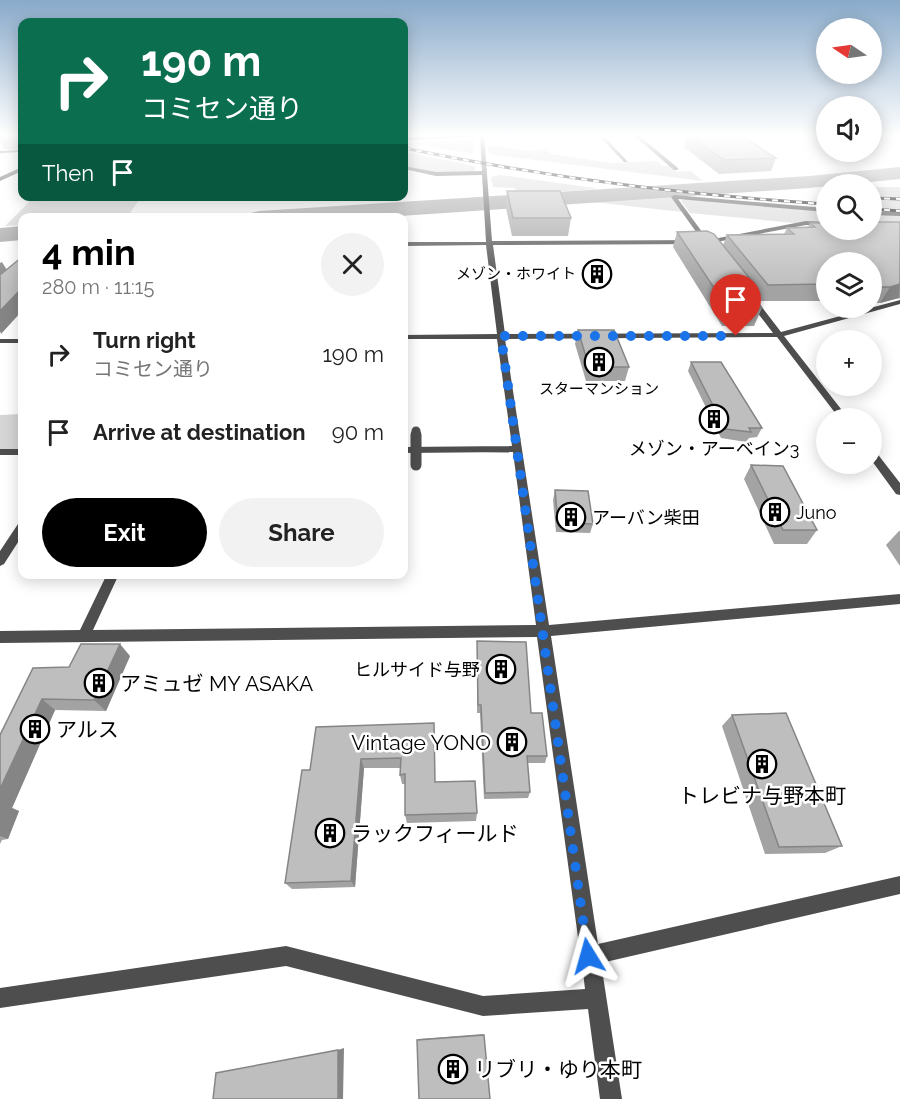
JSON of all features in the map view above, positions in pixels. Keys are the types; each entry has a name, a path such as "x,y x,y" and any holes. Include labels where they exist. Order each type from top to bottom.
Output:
{"street":[{"path":"484,185 489,243 516,449 545,631 588,956 611,1099"},
{"path":"714,251 674,197 816,209"},
{"path":"882,213 900,214"},
{"path":"408,244 707,242 806,223 816,224"},
{"path":"743,288 836,408"},
{"path":"408,337 780,335 900,302"},
{"path":"0,341 18,341"},
{"path":"416,431 416,465"},
{"path":"408,450 516,449"},
{"path":"0,452 18,452"},
{"path":"882,467 900,491"},
{"path":"0,561 18,532"},
{"path":"84,635 111,579"},
{"path":"0,637 545,631 900,599"},
{"path":"588,956 900,885"},
{"path":"0,999 286,956 483,1006 595,998"}],"shaded area":[{"path":"574,185 596,189 517,195 515,188 493,187"},
{"path":"882,187 900,187 900,227 882,226"},
{"path":"666,196 671,196 682,212 593,202"},
{"path":"685,199 816,211 816,223 690,213 681,201"},
{"path":"30,201 138,201 130,213 18,213"},
{"path":"18,213 18,225 5,226"},
{"path":"18,414 18,449 0,449 0,415"}],"building":[{"path":"507,191 560,191 571,218 513,218"},
{"path":"882,222 900,222 900,284 882,287 882,252 816,252 816,284 768,285 727,235 794,234 787,228 815,227 810,223 816,223 816,240 882,240"},
{"path":"707,231 714,234 755,285 744,285 762,308 728,309 677,232"},
{"path":"18,260 18,292 0,311 0,275"},
{"path":"578,330 614,330 629,367 589,367"},
{"path":"691,362 721,362 762,428 749,428 751,432 725,429"},
{"path":"751,465 783,466 817,530 783,530"},
{"name":"アーバン柴田","path":"555,490 588,491 593,524 558,523"},
{"path":"477,641 526,642 531,713 542,713 547,756 527,756 530,792 485,793 481,705 478,705"},
{"path":"81,644 120,644 94,700 42,699 0,789 0,735 33,668 69,667"},
{"name":"トレビナ与野本町","path":"786,713 842,846 779,847 732,715"},
{"path":"434,723 435,782 475,781 477,813 405,815 405,774 400,775 401,758 361,759 351,881 285,883 302,770 310,770 316,727"},
{"name":"リブリ・ゆり本町","path":"484,1035 490,1099 419,1099 417,1040"},
{"path":"338,1050 338,1099 213,1099 216,1073"}],"waterway":[{"path":"335,213 759,185"},
{"path":"0,235 18,233"}],"railway":[{"path":"625,185 816,203"},
{"path":"882,198 900,199"},
{"path":"882,210 900,211"}],"place":[{"name":"メゾン・ホワイト","path":"597,274"},
{"name":"スターマンション","path":"599,362"},
{"name":"メゾン・アーベイン3","path":"714,419"},
{"name":"Juno","path":"775,512"},
{"name":"アーバン柴田","path":"571,517"},
{"name":"ヒルサイド与野","path":"501,669"},
{"name":"アミュゼ MY ASAKA","path":"99,683"},
{"name":"アルス","path":"35,729"},
{"name":"Vintage YONO","path":"512,742"},
{"name":"トレビナ与野本町","path":"762,764"},
{"name":"ラックフィールド","path":"330,833"},
{"name":"リブリ・ゆり本町","path":"453,1069"}],"route":[{"path":"588,956 545,631 516,449 501,336 736,336"}]}
